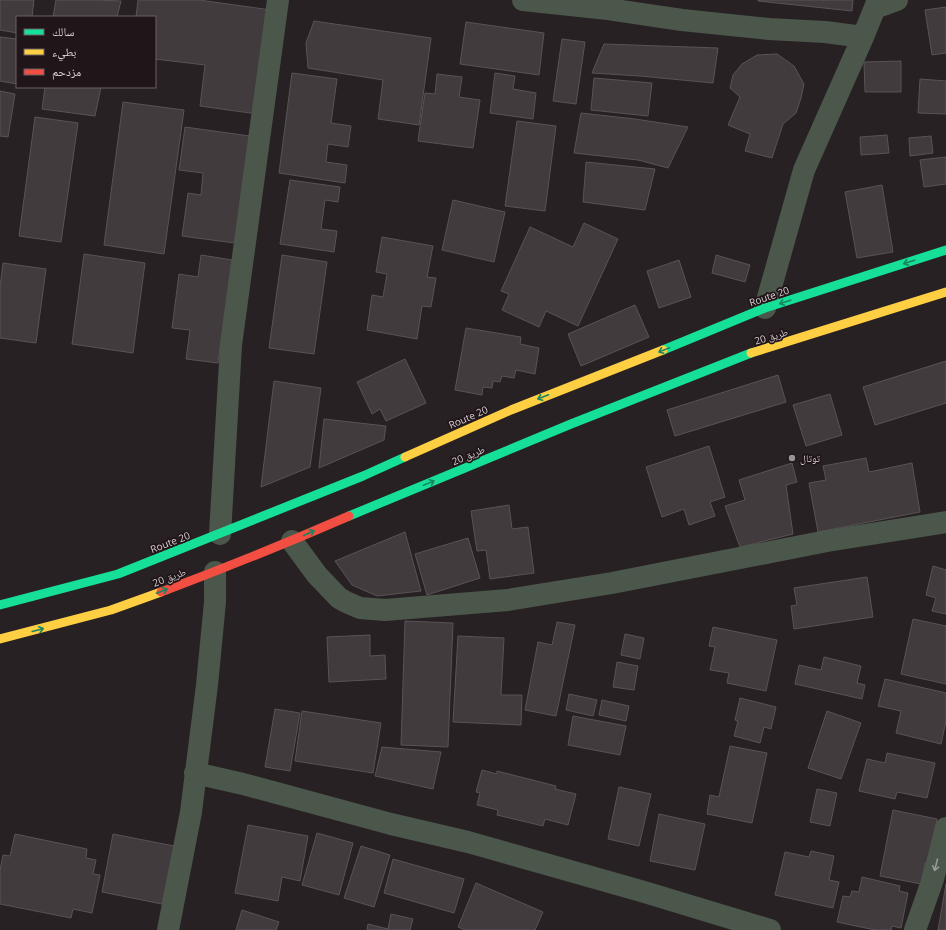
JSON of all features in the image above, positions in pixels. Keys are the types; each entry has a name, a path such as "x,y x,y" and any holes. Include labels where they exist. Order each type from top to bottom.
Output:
{"main road":[{"name":"Route 20","path":"0,605 118,574 363,476 511,410 644,358 765,308 946,250"},
{"name":"طريق 20","path":"0,639 111,610 215,572 564,427 740,357 946,292"}],"street":[{"path":"220,534 231,346 278,0"},
{"path":"522,0 682,20 769,29 826,32 863,37"},
{"path":"765,308 804,170 877,4 897,0"},
{"path":"292,541 317,575 339,598 360,608 384,610 508,600 612,583 827,541 946,522"},
{"path":"168,930 191,812 207,685 215,602 215,572"},
{"path":"195,773 391,824 468,842 642,891 770,930"},
{"path":"915,930 933,879 946,828"}],"building":[{"path":"0,0 34,0 32,16 16,16 16,33 0,30"},
{"path":"56,0 121,1 117,16 53,16"},
{"path":"138,0 199,0 271,10 257,114 200,106 205,65 156,59 156,16 136,16"},
{"path":"758,0 853,0 852,11"},
{"path":"946,7 946,53 932,55 925,10"},
{"path":"314,21 431,38 419,125 378,119 383,80 308,68 306,43"},
{"path":"466,22 544,33 539,75 460,64"},
{"path":"0,37 16,39 16,84 0,81"},
{"path":"562,39 585,42 576,104 553,101"},
{"path":"604,44 718,48 713,83 592,73"},
{"path":"777,54 794,66 804,84 796,113 783,124 772,158 745,151 750,134 728,125 740,97 730,88 733,75 742,64 757,55"},
{"path":"901,61 901,92 865,92 864,62"},
{"path":"292,73 337,79 331,123 351,126 348,147 328,144 326,162 347,165 345,183 279,173"},
{"path":"495,73 515,76 513,89 536,93 533,119 490,113"},
{"path":"437,74 462,77 459,97 480,100 473,148 418,141 425,93 435,94"},
{"path":"594,78 652,83 648,116 591,110"},
{"path":"920,79 946,81 946,114 918,113"},
{"path":"45,88 101,88 95,116 42,109"},
{"path":"0,91 15,94 8,137 0,136"},
{"path":"123,102 184,110 164,254 104,245"},
{"path":"581,113 688,127 668,168 638,160 574,153"},
{"path":"35,117 78,123 61,242 19,236"},
{"path":"517,121 556,126 545,211 505,206"},
{"path":"185,127 257,137 242,244 182,236 188,193 201,195 203,173 179,170"},
{"path":"887,135 889,153 861,155 860,137"},
{"path":"931,136 933,153 910,156 909,138"},
{"path":"946,157 946,184 924,187 920,160"},
{"path":"586,162 655,169 645,210 583,202"},
{"path":"290,180 340,187 338,202 325,200 321,229 337,231 334,252 280,244"},
{"path":"882,185 893,252 857,258 845,192"},
{"path":"453,200 505,212 494,262 442,250"},
{"path":"584,223 618,239 578,326 546,311 539,327 502,310 509,294 501,291 530,227 573,247"},
{"path":"382,237 433,246 427,277 436,278 431,307 422,306 417,339 367,330 372,295 383,297 387,274 376,272"},
{"path":"84,254 145,263 133,353 72,344"},
{"path":"201,255 232,260 218,363 186,359 190,330 172,328 179,274 198,277"},
{"path":"282,255 327,262 314,354 269,348"},
{"path":"716,255 750,265 745,282 712,273"},
{"path":"679,260 691,297 659,308 647,271"},
{"path":"3,263 46,269 36,343 0,338 0,287"},
{"path":"635,305 649,337 581,366 568,334"},
{"path":"466,328 521,337 520,344 539,348 535,374 516,370 514,378 502,376 500,382 493,381 492,388 483,387 482,395 455,390"},
{"path":"405,359 426,403 386,421 380,409 372,414 357,382"},
{"path":"946,361 946,403 875,425 863,387"},
{"path":"778,375 786,402 675,436 667,410"},
{"path":"274,381 321,388 310,467 261,487"},
{"path":"830,394 842,435 806,446 793,405"},
{"path":"324,419 386,426 384,440 319,468"},
{"path":"709,446 725,497 710,502 715,516 689,525 684,509 662,517 646,467"},
{"path":"866,458 869,472 912,463 920,512 818,532 809,483 826,480 823,466"},
{"path":"792,463 797,482 786,485 793,534 740,547 725,506 745,500 739,480"},
{"path":"509,505 512,529 528,527 534,573 490,579 486,550 477,551 471,511"},
{"path":"405,532 421,591 377,596 352,585 335,561"},
{"path":"468,538 480,578 427,595 415,554"},
{"path":"933,566 946,570 946,614 932,611 936,598 926,595"},
{"path":"867,577 873,617 794,629 791,606 797,605 794,588"},
{"path":"913,619 946,626 946,684 901,674"},
{"path":"405,621 453,623 448,747 401,745"},
{"path":"557,622 575,625 556,716 525,710 538,642 552,645"},
{"path":"713,627 777,640 766,691 727,683 729,673 710,670 715,647 709,646"},
{"path":"625,634 644,638 640,659 621,655"},
{"path":"370,635 370,656 385,655 386,679 329,682 327,637"},
{"path":"458,636 504,638 501,695 522,695 521,725 453,722"},
{"path":"824,657 861,666 857,683 865,685 862,699 795,684 799,665 821,670"},
{"path":"617,662 638,666 634,690 613,687"},
{"path":"885,679 946,693 946,721 941,744 896,733 901,711 878,706"},
{"path":"569,694 597,700 593,716 566,710"},
{"path":"740,698 776,707 771,729 764,727 760,743 734,736 738,721 735,720"},
{"path":"602,700 629,706 626,721 599,715"},
{"path":"275,709 300,713 290,771 265,767"},
{"path":"302,711 381,723 373,773 295,761"},
{"path":"827,711 861,723 841,779 808,768"},
{"path":"573,716 626,726 620,755 568,745"},
{"path":"730,746 767,753 752,823 707,814 710,795 719,797"},
{"path":"382,747 441,752 433,789 375,776"},
{"path":"887,753 935,763 927,798 897,792 895,799 859,791 867,759 885,763"},
{"path":"482,770 497,774 497,771 556,786 555,789 576,794 568,825 545,819 543,826 497,815 498,810 477,805 480,793 476,792"},
{"path":"619,787 651,794 639,846 608,839"},
{"path":"817,789 837,793 830,826 810,822"},
{"path":"893,810 937,819 928,864 925,863 921,884 880,876"},
{"path":"659,814 705,824 695,870 650,861"},
{"path":"248,825 308,836 300,881 282,877 278,901 235,893"},
{"path":"317,833 353,843 339,895 302,885"},
{"path":"15,834 87,849 86,858 96,860 93,874 100,875 92,913 73,909 71,918 0,904 0,870 3,855 10,856"},
{"path":"113,834 174,846 162,904 102,892"},
{"path":"361,846 390,855 374,907 344,898"},
{"path":"811,851 834,856 829,880 839,882 833,908 775,895 785,852 809,857"},
{"path":"393,859 464,879 454,913 384,893"},
{"path":"862,877 900,886 899,891 908,893 901,928 892,926 891,930 875,930 837,922 843,896 850,897 852,891 859,892"},
{"path":"476,883 543,912 535,930 465,930 458,927"},
{"path":"946,884 946,930 938,930"},
{"path":"242,910 279,922 276,930 236,930"},
{"path":"391,914 413,919 410,930 367,930 368,924 388,929"}],"traffic: fast":[{"path":"663,350 765,308 946,250"},
{"path":"349,516 571,424 751,353"},
{"path":"0,605 118,574 363,476 405,457"}],"traffic: slow":[{"path":"751,353 946,292"},
{"path":"405,457 511,410 663,350"},
{"path":"0,639 111,610 161,592"}],"traffic: jam":[{"path":"161,592 209,574 349,516"}],"place":[{"name":"توتال","path":"792,458"}]}
